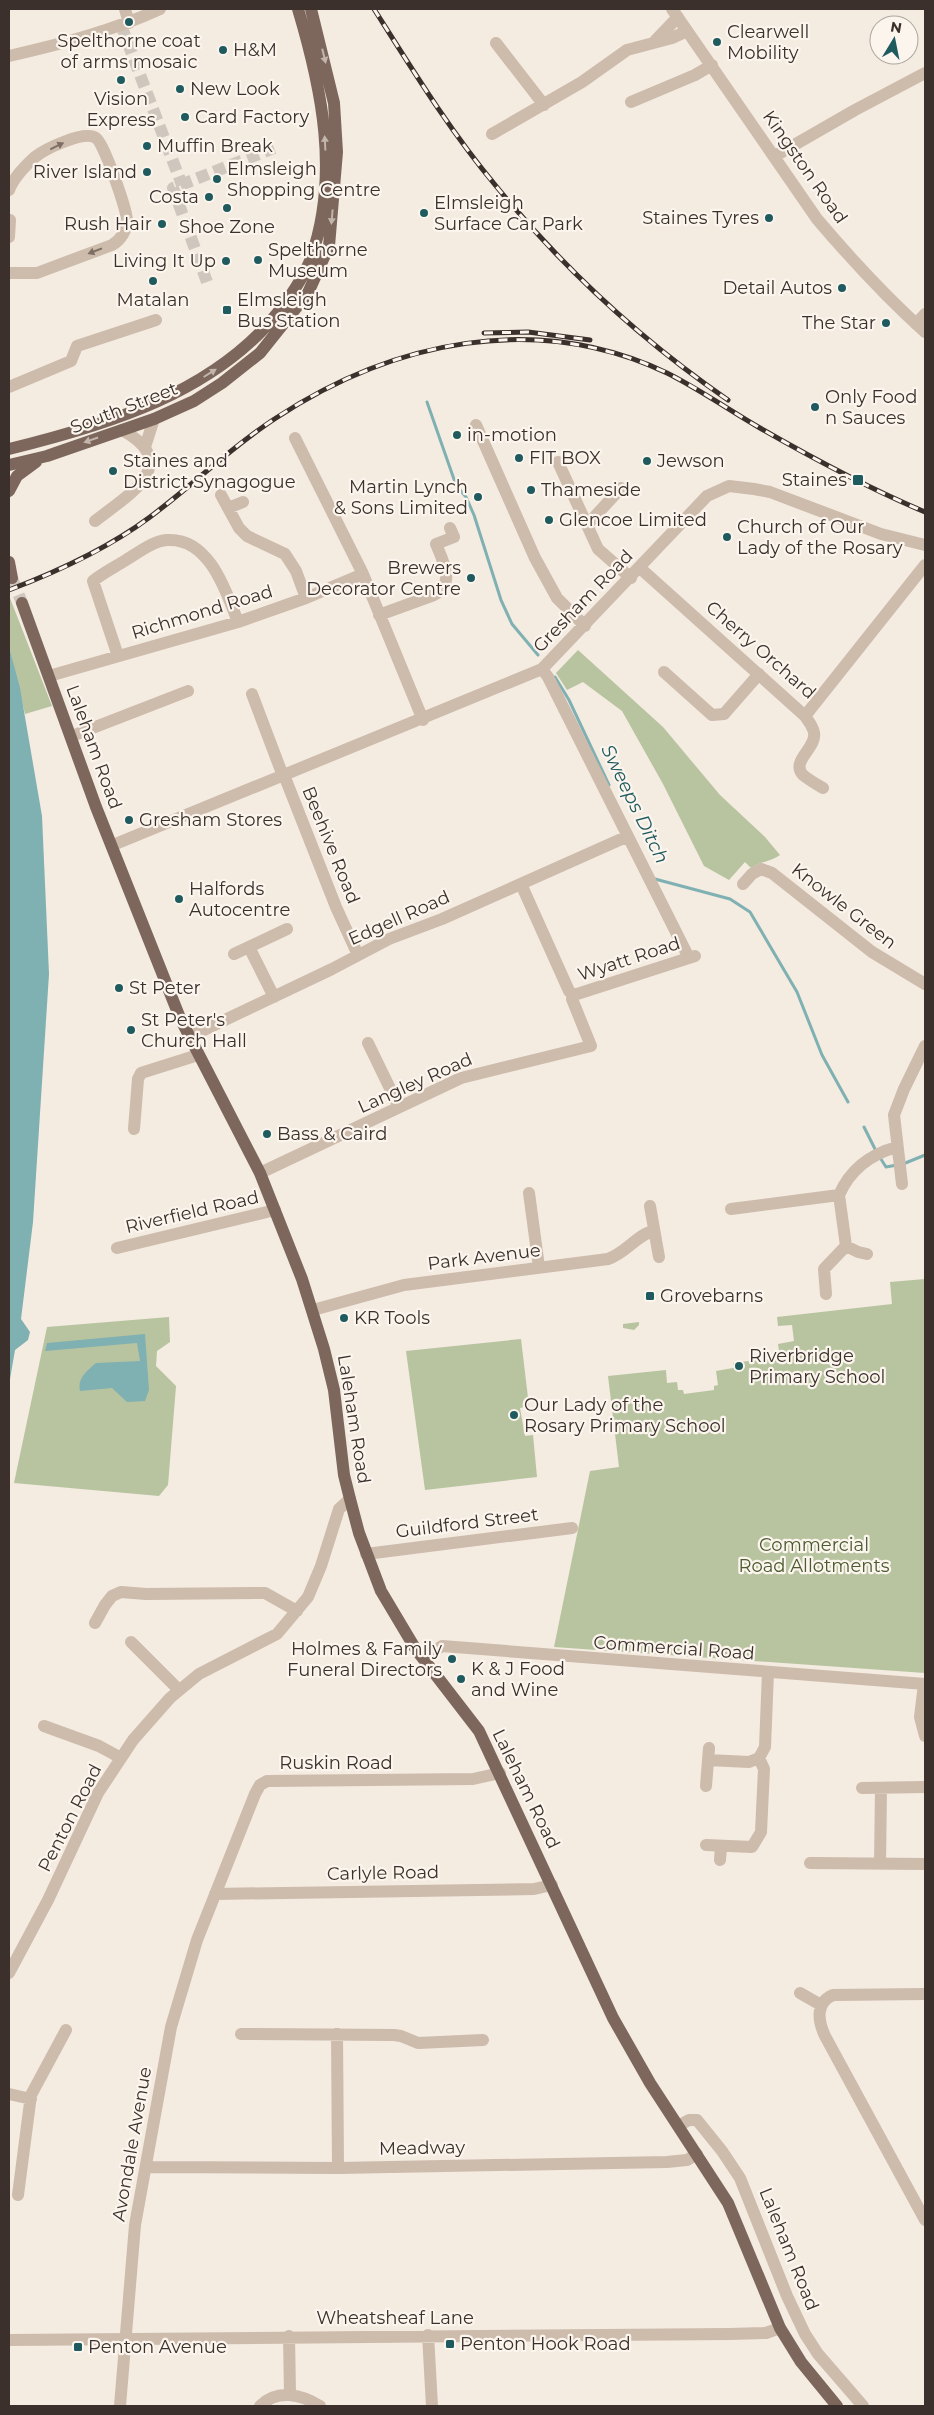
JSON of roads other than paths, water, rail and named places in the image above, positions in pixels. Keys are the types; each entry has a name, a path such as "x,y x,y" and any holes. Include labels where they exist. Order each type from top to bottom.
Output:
{"main road":[{"name":"South Street","path":"9,449 42,441 141,408 205,376 241,352 270,322 297,287 311,259 319,227 326,168 324,129 316,75 298,9"},
{"name":"South Street","path":"9,465 46,456 154,419 194,401 222,383 260,353 308,293 324,260 331,229 337,152 334,103 311,9"},
{"path":"9,491 21,472 46,456"},
{"path":"9,562 12,578"},
{"name":"Laleham Road","path":"22,603 72,736 96,807 113,845 189,1037 260,1172 313,1310 334,1390 344,1475 366,1554 394,1616 423,1658 479,1731 613,2018 638,2064 728,2203 780,2328 801,2362 836,2406"}],"street":[{"path":"125,9 129,23"},
{"path":"9,56 68,42 129,23 160,9"},
{"path":"651,44 668,29 675,13"},
{"name":"Kingston Road","path":"675,13 817,219 843,250 921,328"},
{"path":"492,134 582,82 619,54 635,47 651,44 687,31"},
{"path":"496,42 544,105"},
{"path":"631,102 694,76 712,65"},
{"path":"775,156 855,110 925,73"},
{"path":"9,190 14,180 37,156 77,137 91,136 97,138 105,151 127,220 122,237 112,245 37,273 9,273"},
{"path":"9,222 10,220 9,237"},
{"path":"921,328 925,314"},
{"path":"9,387 71,361 77,346 156,320"},
{"path":"145,447 154,419"},
{"path":"476,425 535,558 557,598 585,626"},
{"path":"95,521 146,478 151,465 145,447 134,436 122,430"},
{"path":"295,438 363,574 423,720"},
{"path":"558,462 598,549 630,578"},
{"name":"Gresham Road","path":"113,845 542,670 707,496 729,486 770,492 881,534 925,545"},
{"path":"587,525 621,488"},
{"path":"221,495 239,528 247,536 285,554 296,571 306,598"},
{"path":"228,508 243,502"},
{"path":"379,615 434,595 443,588 446,571 436,544 454,537 450,528"},
{"path":"118,656 93,580 145,548 162,541 184,543 205,557 216,571 238,622"},
{"name":"Cherry Orchard","path":"640,568 805,716 925,565"},
{"name":"Richmond Road","path":"49,676 238,622 306,598 363,574"},
{"path":"542,670 548,677 626,837"},
{"path":"664,672 712,715 724,714 759,674"},
{"path":"72,736 188,690"},
{"name":"Beehive Road","path":"252,694 336,907 358,955"},
{"path":"805,716 815,735 814,741 801,759 800,769 802,774 822,788"},
{"name":"Edgell Road","path":"189,1037 389,939 442,918 626,837"},
{"name":"Wyatt Road","path":"574,995 692,957 626,837"},
{"name":"Knowle Green","path":"744,884 758,870 764,869 772,873 872,952 925,984"},
{"name":"Wyatt Road","path":"520,884 569,991 574,995"},
{"path":"234,954 287,930"},
{"path":"249,947 274,997"},
{"name":"Wyatt Road","path":"574,995 572,999 591,1046"},
{"path":"368,1043 400,1107"},
{"name":"Langley Road","path":"260,1172 461,1078 591,1046"},
{"path":"901,1180 894,1115 896,1106 925,1046"},
{"path":"134,1129 138,1079 141,1073 198,1055"},
{"path":"846,1246 839,1195 854,1172 877,1154 897,1147"},
{"path":"529,1192 538,1267"},
{"path":"732,1208 839,1195"},
{"path":"650,1206 658,1257"},
{"name":"Riverfield Road","path":"118,1248 275,1210"},
{"name":"Park Avenue","path":"313,1310 404,1285 608,1259 620,1255 646,1232 654,1231"},
{"path":"846,1246 867,1254"},
{"path":"826,1294 824,1268 846,1246"},
{"name":"Penton Road","path":"9,1973 48,1900 98,1793 121,1758 149,1720 179,1690 199,1674 277,1634 308,1597 321,1566 339,1509 350,1499"},
{"name":"Guildford Street","path":"366,1554 572,1528"},
{"path":"95,1623 112,1596 121,1592 146,1594 265,1593 297,1611"},
{"path":"131,1642 179,1690"},
{"name":"Commercial Road","path":"423,1658 442,1646 925,1684"},
{"path":"706,1786 708,1754 749,1762 759,1758 765,1747 768,1672"},
{"path":"925,1684 920,1717 925,1736"},
{"path":"44,1726 99,1746 121,1758"},
{"path":"706,1845 752,1847 760,1837 764,1769 759,1758"},
{"name":"Ruskin Road","path":"215,1894 255,1794 260,1785 267,1781 473,1779 500,1773"},
{"path":"862,1788 925,1787"},
{"path":"880,1864 881,1789"},
{"path":"720,1860 721,1846"},
{"path":"810,1863 925,1864"},
{"name":"Carlyle Road","path":"215,1894 534,1889 552,1885"},
{"name":"Avondale Avenue","path":"120,2406 124,2339 135,2225 171,2027 197,1940 215,1894"},
{"path":"800,1992 822,2005"},
{"path":"924,2214 821,2027 819,2017 824,1999 833,1995 925,1994"},
{"path":"241,2034 401,2036 418,2043 483,2040"},
{"path":"337,2034 338,2168"},
{"path":"23,2188 30,2098 67,2038"},
{"path":"9,2094 30,2098"},
{"name":"Laleham Road","path":"678,2126 689,2120 697,2120 722,2151 740,2178 787,2296 805,2334 818,2354 863,2406"},
{"name":"Meadway","path":"146,2167 338,2168 667,2162 687,2160 697,2154"},
{"name":"Wheatsheaf Lane","path":"9,2340 289,2336 730,2334 766,2332 780,2328"},
{"path":"428,2335 432,2406"},
{"path":"289,2336 290,2394"},
{"path":"260,2406 270,2398 290,2394 306,2397 320,2406"}],"water":[{"path":"9,647 20,688 42,816 49,974 33,1222 21,1319 30,1332 28,1340 15,1350 9,1385"},
{"path":"145,1334 149,1390 145,1401 127,1402 112,1388 80,1391 79,1386 86,1372 96,1363 140,1361 137,1343 45,1351 47,1343"}],"waterway":[{"name":"Sweeps Ditch","path":"427,402 456,485 466,497 474,515 501,600 512,624 538,655"},
{"name":"Sweeps Ditch","path":"555,677 569,700 609,785"},
{"name":"Sweeps Ditch","path":"655,879 730,899 750,912 797,992 822,1055 848,1102"},
{"name":"Sweeps Ditch","path":"864,1127 876,1151"},
{"name":"Sweeps Ditch","path":"903,1164 925,1155"},
{"name":"Sweeps Ditch","path":"879,1156 886,1167 897,1165"}],"tunnel":[{"path":"121,25 182,185"},
{"path":"207,282 173,188 274,148"},
{"path":"12,578 22,603"}],"railway":[{"path":"374,9 447,122 496,186 548,246 634,328 664,353 728,400"},
{"path":"484,333 528,332 590,340"},
{"path":"9,590 64,567 134,529 259,429 321,391 368,370 417,354 466,343 517,340 567,343 617,354 667,373 821,462 925,512"}],"place":[{"name":"Spelthorne coat of arms mosaic","path":"129,22"},
{"name":"Clearwell Mobility","path":"717,42"},
{"name":"H&M","path":"223,50"},
{"name":"Vision Express","path":"121,80"},
{"name":"New Look","path":"180,89"},
{"name":"Card Factory","path":"185,117"},
{"name":"Muffin Break","path":"147,146"},
{"name":"River Island","path":"147,172"},
{"name":"Elmsleigh Shopping Centre","path":"217,179"},
{"name":"Costa","path":"209,197"},
{"name":"Shoe Zone","path":"227,208"},
{"name":"Elmsleigh Surface Car Park","path":"424,213"},
{"name":"Staines Tyres","path":"769,218"},
{"name":"Rush Hair","path":"162,224"},
{"name":"Spelthorne Museum","path":"258,260"},
{"name":"Living It Up","path":"226,261"},
{"name":"Matalan","path":"153,281"},
{"name":"Detail Autos","path":"842,288"},
{"name":"Elmsleigh Bus Station","path":"227,310"},
{"name":"The Star","path":"886,323"},
{"name":"Only Food n Sauces","path":"815,407"},
{"name":"in-motion","path":"457,435"},
{"name":"FIT BOX","path":"519,458"},
{"name":"Jewson","path":"647,461"},
{"name":"Staines and District Synagogue","path":"113,471"},
{"name":"Staines","path":"858,480"},
{"name":"Thameside","path":"531,490"},
{"name":"Martin Lynch & Sons Limited","path":"478,497"},
{"name":"Glencoe Limited","path":"549,520"},
{"name":"Church of Our Lady of the Rosary","path":"727,537"},
{"name":"Brewers Decorator Centre","path":"471,578"},
{"name":"Gresham Stores","path":"129,820"},
{"name":"Halfords Autocentre","path":"179,899"},
{"name":"St Peter","path":"119,988"},
{"name":"St Peter's Church Hall","path":"131,1030"},
{"name":"Bass & Caird","path":"267,1134"},
{"name":"Grovebarns","path":"650,1296"},
{"name":"KR Tools","path":"344,1318"},
{"name":"Riverbridge Primary School","path":"739,1366"},
{"name":"Our Lady of the Rosary Primary School","path":"514,1415"},
{"name":"Holmes & Family Funeral Directors","path":"452,1659"},
{"name":"K & J Food and Wine","path":"461,1679"},
{"name":"Penton Hook Road","path":"450,2344"},
{"name":"Penton Avenue","path":"78,2347"}],"park label":[{"name":"Commercial Road Allotments","path":"814,1555"}]}
